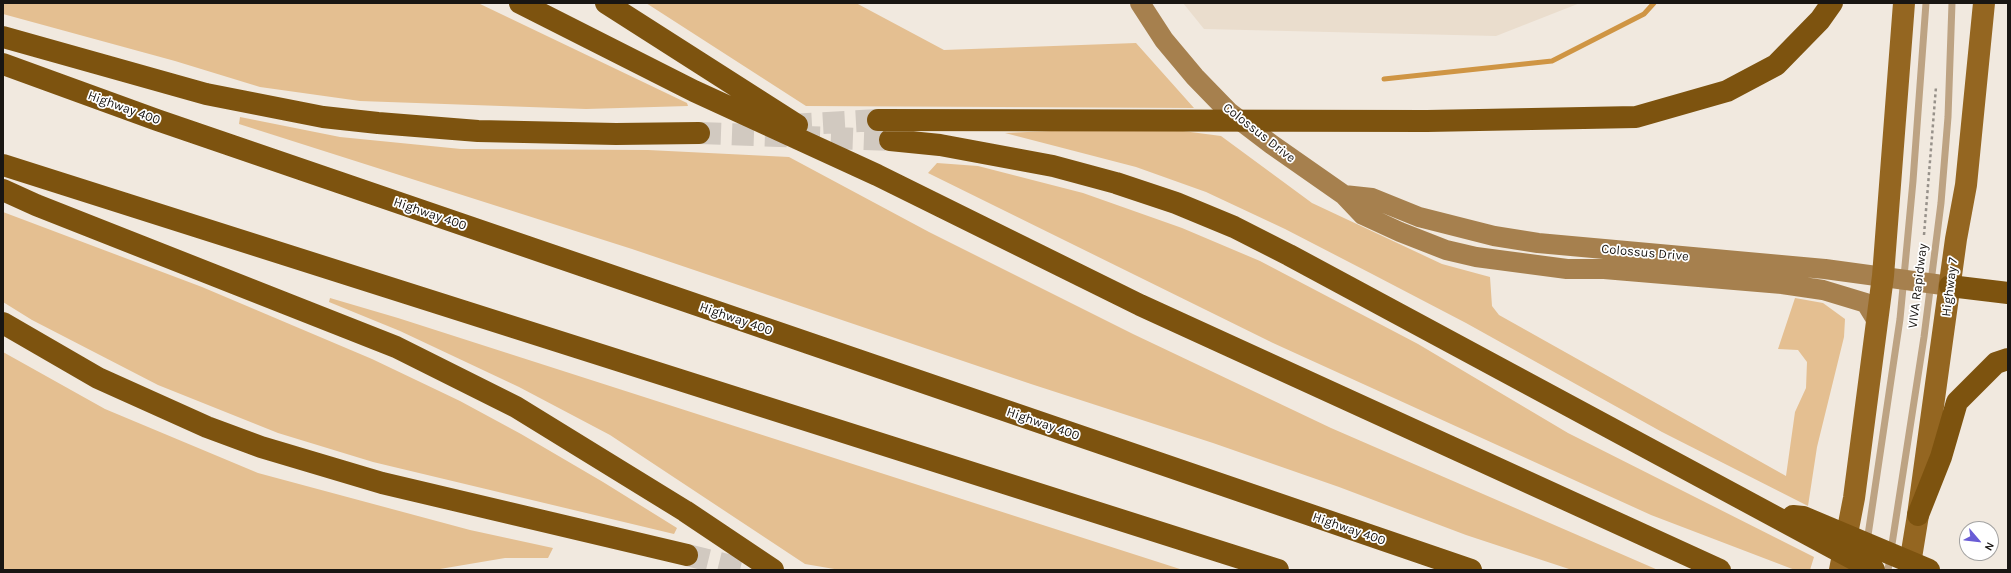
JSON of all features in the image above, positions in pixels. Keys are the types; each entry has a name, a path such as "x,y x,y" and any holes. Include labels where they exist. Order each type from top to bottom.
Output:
{"highway":[{"path":"520,3 694,91 877,175 1140,305 1720,570"},
{"path":"606,3 718,76 877,175"},
{"path":"878,120 1427,121 1636,117 1727,91 1776,65 1820,20 1832,3"},
{"path":"3,37 206,94 323,117 478,131 699,134"},
{"name":"Highway 400","path":"3,64 157,120 1471,570"},
{"path":"890,140 940,145 1052,166 1116,183 1176,203 1234,227 1289,255 1768,514 1868,559"},
{"path":"3,165 1278,570"},
{"path":"3,190 43,208 403,350 516,407 685,511 773,570"},
{"path":"1941,285 2008,293"},
{"path":"3,323 98,378 206,427 261,447 382,483 687,555"},
{"path":"1908,513 1941,457 1957,402 1996,363 2008,358"},
{"path":"1768,514 1803,517 1930,570"}],"main road":[{"path":"1840,570 1864,501 1877,321 1893,278 1904,3"},
{"name":"Highway 7","path":"1909,570 1908,513 1941,285 1956,239 1966,185 1984,3"}],"street":[{"name":"Colossus Drive","path":"1140,3 1164,40 1229,112 1271,144 1340,192 1372,198 1419,217 1494,236 1782,275 1866,304 1877,321"},
{"name":"Colossus Drive","path":"1782,275 1825,269 1941,285"}],"lane":[{"name":"VIVA Rapidway","path":"1862,570 1868,559 1864,501 1893,278 1913,181 1926,3"},
{"name":"VIVA Rapidway","path":"1941,285 1952,3"},
{"path":"1888,570 1908,513"}],"path":[{"path":"1924,235 1936,81"}],"shaded area":[{"path":"3,3 478,3 687,103 688,106 586,109 360,101 260,87 175,61 3,14"},
{"path":"646,3 856,3 944,50 1136,43 1194,108 806,106"},
{"path":"1183,3 1580,3 1496,36 1204,29"},
{"path":"240,117 340,137 461,149 648,150 789,157 929,232 1133,334 1331,428 1658,570 1572,570 1466,535 1339,487 1213,443 1031,384 632,249 239,124"},
{"path":"1050,131 1183,131 1221,136 1312,203 1442,264 1490,277 1492,306 1499,315 1786,476 1795,412 1806,388 1807,362 1798,350 1778,349 1795,298 1823,303 1845,319 1844,337 1817,447 1808,506 1662,432 1466,323 1374,275 1285,229 1206,192 1136,167 1005,133"},
{"path":"937,163 978,166 1083,193 1182,228 1260,261 1418,344 1568,433 1814,557 1810,570 1795,570 1651,515 1273,343 928,173"},
{"path":"3,212 202,287 372,359 460,401 521,434 603,482 677,528 674,534 373,462 278,433 158,385 32,320 3,302"},
{"path":"330,298 398,318 1183,570 840,570 805,564 610,435 519,387 400,331 329,302"},
{"path":"3,352 105,409 258,473 470,530 553,548 548,558 505,558 434,570 3,570"}],"waterway":[{"path":"1384,79 1552,61 1644,14 1654,3"}],"tunnel":[{"path":"790,125 878,120"},
{"path":"699,133 890,140"},
{"path":"687,555 748,570"}]}
